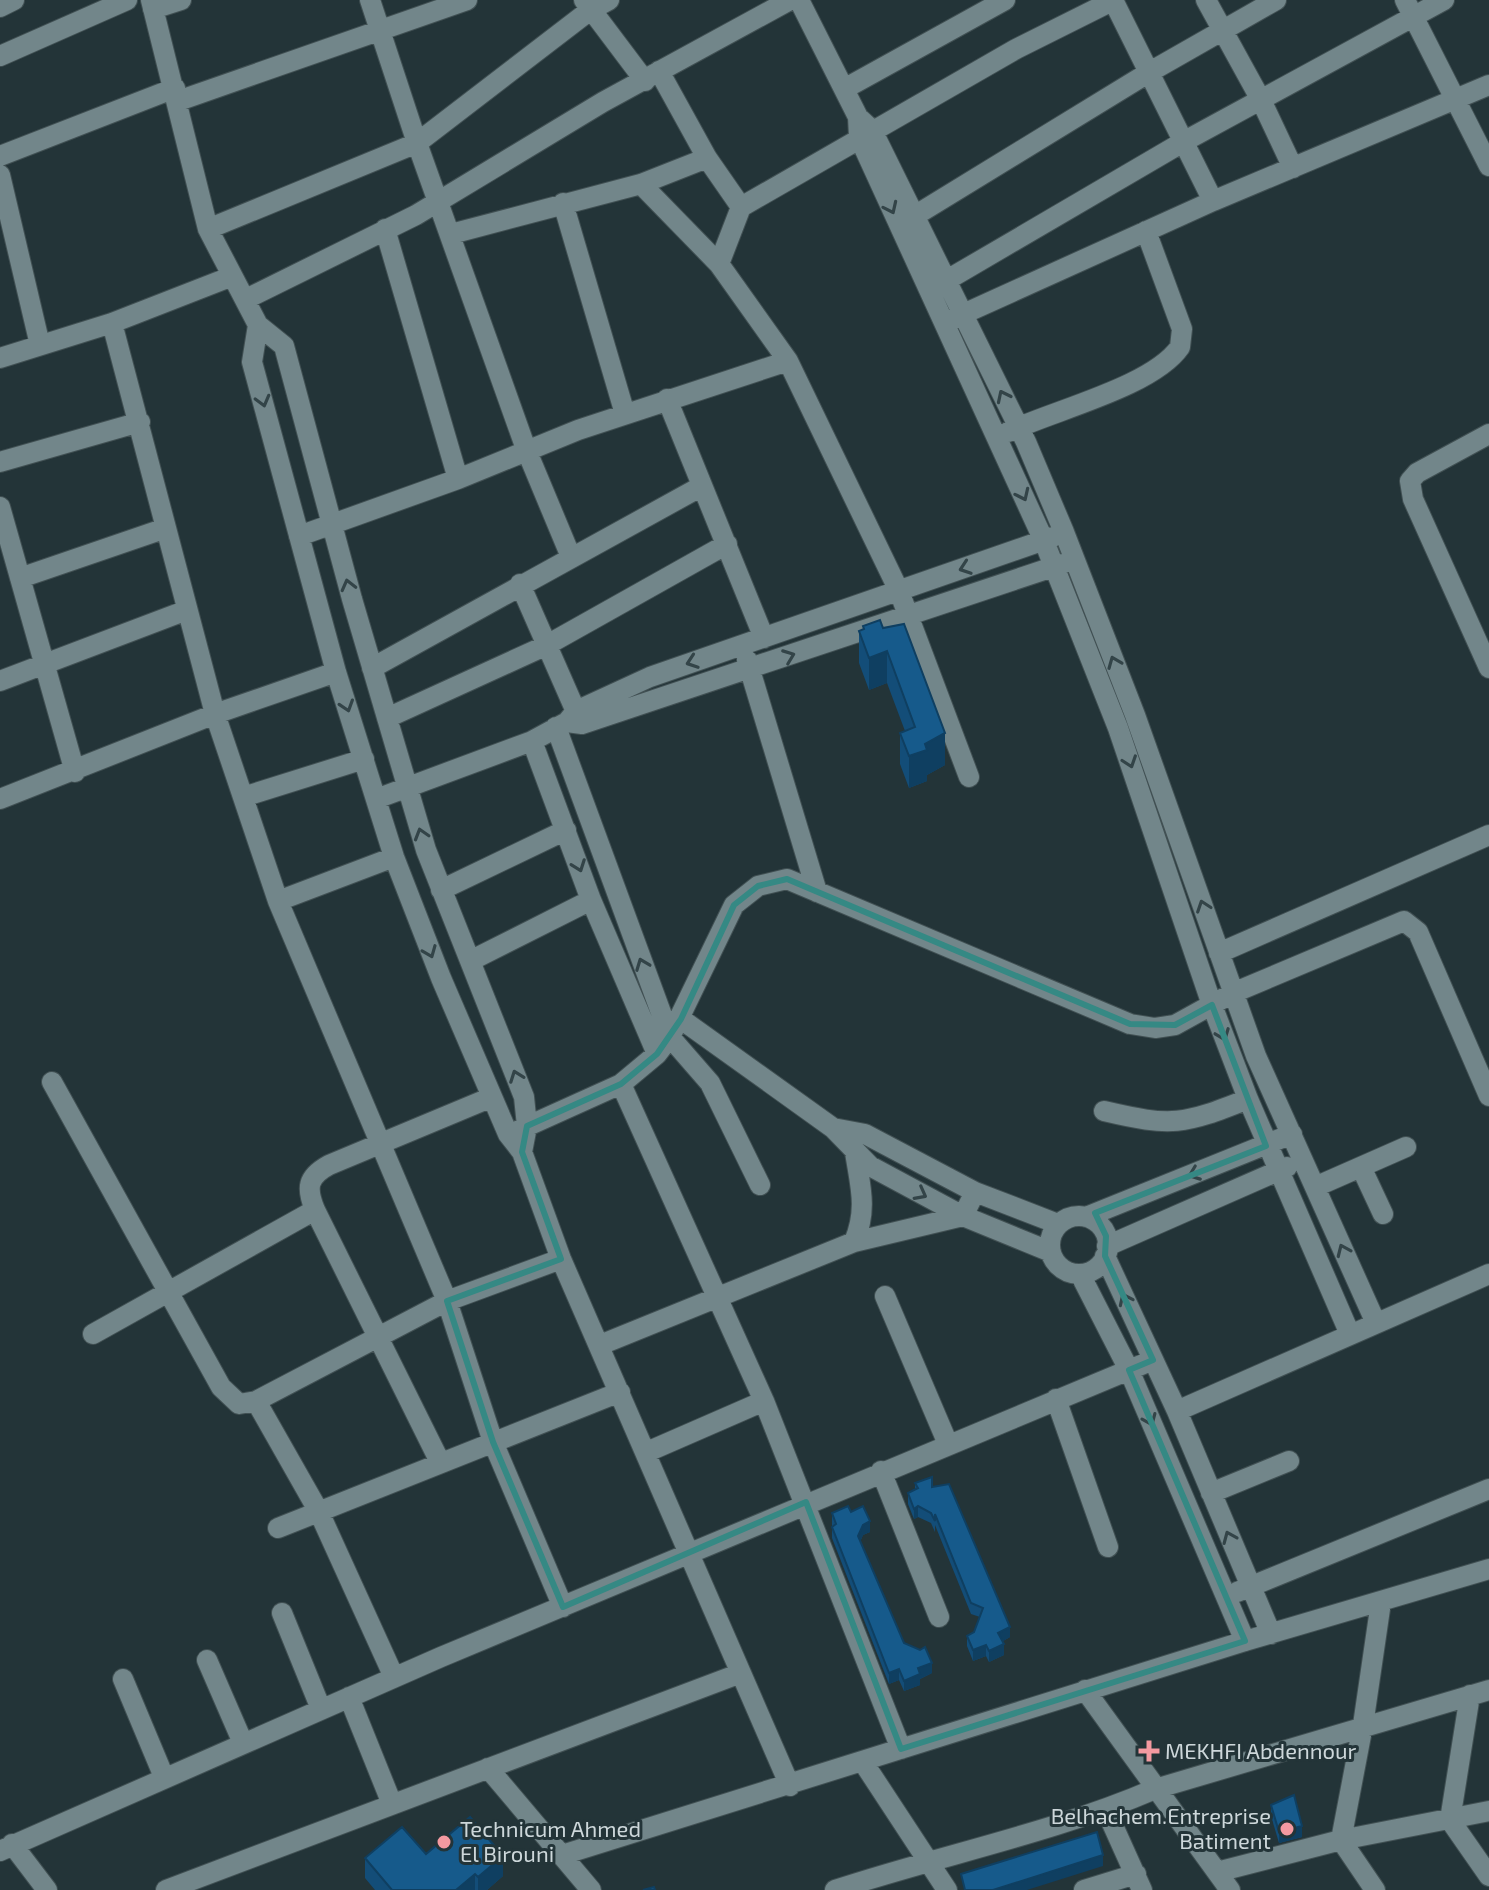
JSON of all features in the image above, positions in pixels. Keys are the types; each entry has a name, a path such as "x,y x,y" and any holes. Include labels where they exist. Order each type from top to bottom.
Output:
{"street":[{"path":"0,7 14,0"},
{"path":"0,56 127,0"},
{"path":"181,0 152,5 208,229 230,277 246,299 258,325 284,346 406,787 441,890 524,1097 518,1130 522,1152 561,1259 790,1786"},
{"path":"370,0 417,143 526,449 571,557"},
{"path":"0,156 176,94 379,31 467,0"},
{"path":"208,229 417,143 586,5 609,0"},
{"path":"246,299 438,202 603,102 790,0 844,89 954,319 1018,427 1064,532 1135,715 1256,1056 1375,1321"},
{"path":"844,89 1005,0"},
{"path":"719,264 741,207 863,128 1114,0 1213,201"},
{"path":"1206,0 1261,100 1293,168"},
{"path":"916,215 1148,73 1276,0"},
{"path":"947,280 1261,100 1409,9 1444,0"},
{"path":"586,5 652,76 741,207"},
{"path":"1409,9 1489,166"},
{"path":"954,319 1213,201 1489,85"},
{"path":"863,128 916,215 947,280 954,319 997,438 1044,541 1052,568 1118,728 1212,1005 1266,1146 1349,1332"},
{"path":"451,234 641,184 707,158"},
{"path":"0,175 40,345"},
{"path":"641,184 719,264 788,361 899,591 969,777"},
{"path":"563,203 625,414"},
{"path":"385,229 458,479"},
{"path":"997,438 1160,367 1180,347 1182,329 1146,231"},
{"path":"0,358 112,323 230,277"},
{"path":"112,323 215,714 278,901 447,1301 493,1442 563,1607"},
{"path":"258,325 252,362 336,672 394,857 492,1097 518,1130"},
{"path":"299,536 458,479 526,449 667,399 788,361"},
{"path":"667,399 764,638"},
{"path":"0,462 140,422"},
{"path":"1489,434 1417,473 1410,481 1413,499 1489,668"},
{"path":"372,668 702,486"},
{"path":"0,507 12,572 45,664 75,772"},
{"path":"12,572 166,528"},
{"path":"376,799 532,741 650,677 1064,532"},
{"path":"387,718 547,645 727,544"},
{"path":"570,721 750,670 1073,560"},
{"path":"520,584 547,645 670,1037 710,1083 760,1185"},
{"path":"0,681 187,610"},
{"path":"742,645 817,892"},
{"path":"0,799 75,772 215,714 336,672"},
{"path":"532,741 591,900 657,1054"},
{"path":"243,797 364,759"},
{"path":"441,890 566,830"},
{"path":"1219,953 1489,835"},
{"path":"278,901 394,857"},
{"path":"518,1130 621,1084 657,1054 681,1019 734,905 758,886 787,879 1130,1024 1155,1028 1175,1025 1233,993 1398,921 1410,923 1484,1072 1489,1096"},
{"path":"470,961 591,900"},
{"path":"681,1019 833,1128 870,1166 963,1216 1051,1252 1061,1268 1080,1274 1095,1268 1106,1251 1303,1160"},
{"path":"52,1082 227,1395 239,1404 256,1401 378,1334 447,1301 561,1259"},
{"path":"621,1084 764,1401 901,1749"},
{"path":"440,1462 308,1194 314,1173 492,1097"},
{"path":"1104,1111 1158,1124 1177,1122 1248,1099"},
{"path":"833,1128 865,1134 975,1192 1058,1224"},
{"path":"854,1242 861,1224 863,1198 855,1153 865,1134"},
{"path":"1051,1252 1053,1232 1066,1219 1086,1217 1292,1134"},
{"path":"1315,1187 1406,1147"},
{"path":"1361,1167 1383,1214"},
{"path":"963,1216 975,1192"},
{"path":"93,1334 315,1210"},
{"path":"600,1345 854,1242 963,1216"},
{"path":"1086,1217 1102,1228 1106,1251 1271,1634"},
{"path":"1080,1274 1129,1370 1245,1641"},
{"path":"1177,1411 1349,1332 1489,1274"},
{"path":"885,1296 948,1444"},
{"path":"47,1890 6,1847 394,1677 690,1555 806,1502 1153,1360"},
{"path":"278,1528 620,1392"},
{"path":"1056,1399 1108,1547"},
{"path":"256,1401 319,1512 394,1677"},
{"path":"647,1452 764,1401"},
{"path":"1211,1493 1289,1461"},
{"path":"881,1471 939,1617"},
{"path":"1226,1596 1489,1489"},
{"path":"562,1855 790,1786 1085,1690 1489,1569"},
{"path":"1375,1890 1341,1840 1363,1725 1381,1602"},
{"path":"282,1613 321,1709"},
{"path":"207,1660 243,1743"},
{"path":"166,1890 741,1673"},
{"path":"123,1679 164,1777"},
{"path":"1085,1690 1230,1890"},
{"path":"835,1890 927,1860 1106,1810 1155,1789 1480,1692 1450,1820 1489,1876"},
{"path":"349,1697 392,1804"},
{"path":"863,1762 947,1890"},
{"path":"488,1768 591,1890"},
{"path":"1084,1890 1139,1882 1106,1810"},
{"path":"1217,1872 1341,1840 1489,1811"}],"highlighted area":[{"path":"787,879 1130,1024 1175,1025 1212,1005 1266,1146 1095,1213 1106,1236 1105,1256 1153,1360 1129,1370 1245,1641 901,1749 806,1502 563,1607 493,1442 447,1301 561,1259 522,1152 527,1126 621,1084 657,1054 681,1019 734,905 758,886"}],"building":[{"path":"880,620 883,628 904,624 945,733 925,744 927,750 909,756 900,733 915,727 887,651 869,658 859,631 864,629 863,626"},
{"path":"932,1477 932,1487 949,1484 1010,1627 998,1633 1004,1644 989,1651 986,1645 973,1650 967,1636 974,1632 983,1608 971,1603 935,1514 935,1521 931,1513 918,1506 914,1509 908,1493 918,1488 915,1483"},
{"path":"848,1506 851,1512 863,1506 870,1521 863,1525 858,1536 904,1643 920,1650 925,1647 932,1663 918,1668 920,1674 904,1681 899,1669 889,1673 832,1527 836,1524 832,1513"},
{"path":"1294,1795 1302,1826 1279,1832 1271,1805"},
{"path":"470,1817 503,1856 456,1890 392,1890 365,1858 402,1827 426,1854"},
{"path":"1097,1832 1103,1855 993,1890 965,1890 961,1874"}],"place":[{"name":"MEKHFI Abdennour","path":"1149,1751"},
{"name":"Belhachem.Entreprise Batiment","path":"1287,1829"},
{"name":"Technicum Ahmed El Birouni","path":"444,1842"}]}
